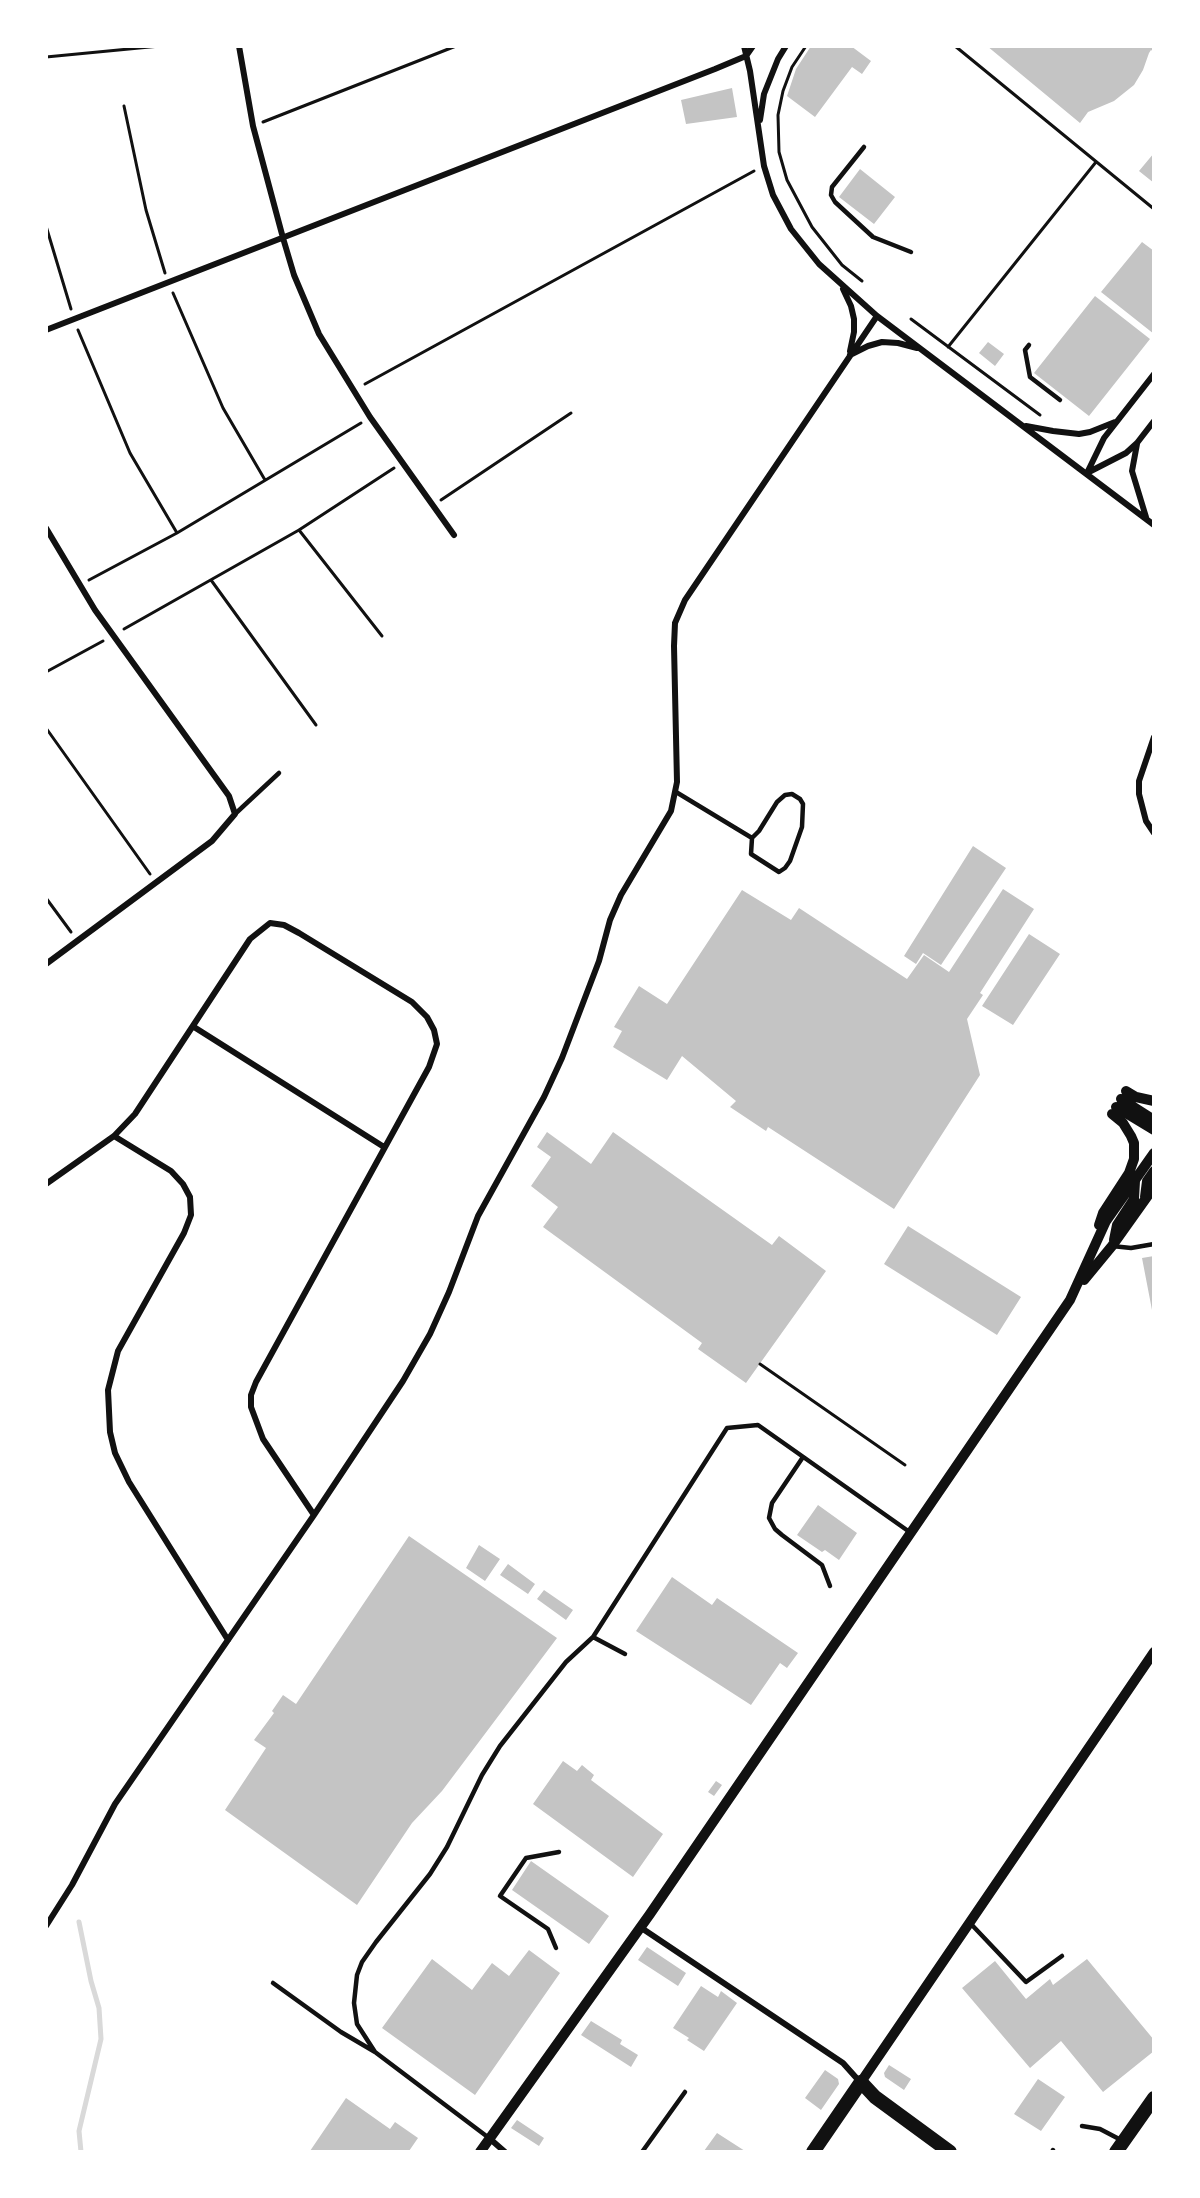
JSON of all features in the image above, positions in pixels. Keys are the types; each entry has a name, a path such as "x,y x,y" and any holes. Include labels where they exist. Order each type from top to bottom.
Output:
{"main road":[{"path":"813,2151 861,2082 875,2097 950,2151"},
{"path":"1119,2146 1154,2098"}],"street":[{"path":"239,46 253,126 283,238 294,275 319,334 352,391 454,535"},
{"path":"744,46 764,166 773,195 791,229 819,264 877,316 1154,525"},
{"path":"46,330 746,56 753,46"},
{"path":"759,126 764,93 786,46"},
{"path":"841,286 851,306 854,319 849,355"},
{"path":"46,1926 72,1885 115,1804 314,1515 403,1381 430,1334 478,1216 544,1097 562,1058 617,903 668,818 676,792 675,623 685,600 877,316"},
{"path":"849,355 882,342 923,349"},
{"path":"1087,473 1104,438 1154,374"},
{"path":"1087,473 1117,458 1137,443 1154,421"},
{"path":"1024,425 1079,434 1116,422"},
{"path":"1137,443 1132,471 1146,517"},
{"path":"46,528 112,636 229,796 235,814 212,841 46,964"},
{"path":"1154,737 1139,781 1141,806 1146,822 1154,833"},
{"path":"46,1184 114,1136 135,1114 250,939 270,923 284,925 299,933 412,1002 427,1017 434,1030 436,1044 429,1067 256,1382 251,1395 251,1407 263,1439 314,1515"},
{"path":"194,1027 384,1147"},
{"path":"1119,1103 1136,1097 1154,1101"},
{"path":"1119,1103 1154,1120"},
{"path":"1119,1103 1154,1130"},
{"path":"1090,1257 1103,1213 1129,1173 1134,1159 1134,1143 1123,1123 1119,1103"},
{"path":"114,1136 171,1171 183,1184 190,1197 191,1215 184,1233 118,1351 108,1390 110,1432 115,1453 129,1482 228,1640"},
{"path":"1075,1292 1107,1221 1154,1153"},
{"path":"1144,1200 1147,1181 1154,1171"},
{"path":"1112,1246 1117,1225 1134,1199 1135,1180"},
{"path":"480,2151 640,1927 1075,1292 1112,1246 1154,1187"},
{"path":"640,1927 843,2063 861,2082 1154,1652"},
{"path":"489,2138 505,2151"}],"lane":[{"path":"864,147 832,187 831,195 835,202 873,237 911,252"},
{"path":"1029,345 1025,350 1030,376 1060,400"},
{"path":"235,814 279,773"},
{"path":"676,792 752,838"},
{"path":"792,794 800,799 803,804 802,827 790,861 785,868 779,872 751,854 752,838 777,802 785,795 792,794"},
{"path":"1112,1246 1131,1248 1154,1244"},
{"path":"375,2052 357,2024 354,2002 357,1976 362,1962 430,1874 447,1846 482,1774 500,1746 566,1662 593,1636 727,1428 758,1425 912,1533"},
{"path":"803,1456 772,1503 769,1518 775,1529 822,1565 830,1586"},
{"path":"593,1636 625,1654"},
{"path":"556,1948 548,1929 500,1896 526,1858 560,1852"},
{"path":"969,1922 1026,1982 1062,1956"},
{"path":"273,1983 341,2032 375,2052 489,2138"},
{"path":"642,2151 685,2092"},
{"path":"1082,2126 1100,2129 1119,2146"}],"path":[{"path":"115,46 116,51"},
{"path":"46,57 160,46"},
{"path":"253,126 456,46"},
{"path":"806,46 792,67 783,91 778,115 779,152 788,180 812,227 842,265 862,281"},
{"path":"955,46 1154,209"},
{"path":"124,106 146,210 169,283 223,408 265,480"},
{"path":"948,347 1096,162"},
{"path":"352,391 764,166"},
{"path":"46,226 73,319 130,453 177,533"},
{"path":"432,506 571,413"},
{"path":"79,585 177,533 370,417"},
{"path":"46,672 299,530 401,463"},
{"path":"299,530 382,636"},
{"path":"211,579 315,725"},
{"path":"46,729 157,883"},
{"path":"46,898 77,941"},
{"path":"760,1364 905,1465"}],"building":[{"path":"811,46 851,46 871,61 862,74 852,67 815,117 787,96 796,69"},
{"path":"987,46 1154,46 1154,52 1151,50 1149,53 1134,85 1114,101 1088,112 1080,123"},
{"path":"732,88 737,117 686,124 681,100"},
{"path":"1154,153 1154,183 1139,171"},
{"path":"860,169 895,197 874,224 839,197"},
{"path":"1142,242 1154,251 1154,334 1101,292"},
{"path":"1095,296 1150,339 1089,416 1034,373"},
{"path":"988,342 1004,354 995,366 979,353"},
{"path":"973,846 1006,868 941,965 923,953 916,964 904,956"},
{"path":"1003,889 1034,909 980,993 983,995 967,1019 980,1075 894,1209 768,1127 766,1131 730,1107 736,1101 682,1056 667,1080 613,1047 622,1031 614,1027 639,986 667,1004 742,890 791,920 799,908 907,979 924,955 949,972"},
{"path":"1029,934 1060,954 1013,1025 982,1006"},
{"path":"547,1132 591,1164 613,1132 772,1245 779,1236 826,1271 746,1383 698,1349 702,1343 543,1227 558,1207 531,1186 551,1157 537,1147"},
{"path":"908,1226 1021,1297 997,1335 884,1264"},
{"path":"1154,1256 1154,1310 1152,1310 1142,1258"},
{"path":"818,1505 857,1533 839,1560 825,1550 822,1552 797,1535"},
{"path":"409,1536 557,1638 442,1791 412,1823 357,1905 225,1810 266,1748 254,1740 274,1713 272,1711 283,1695 296,1704"},
{"path":"479,1545 500,1559 485,1581 466,1568"},
{"path":"508,1564 535,1584 528,1594 500,1575"},
{"path":"672,1577 712,1605 717,1598 798,1653 787,1668 780,1663 751,1705 636,1631"},
{"path":"544,1590 573,1610 566,1620 537,1599"},
{"path":"563,1761 577,1771 582,1765 594,1775 591,1780 663,1834 633,1877 533,1804"},
{"path":"716,1781 722,1785 714,1796 708,1792"},
{"path":"531,1861 609,1916 589,1944 512,1890"},
{"path":"647,1947 686,1973 678,1986 638,1960"},
{"path":"529,1950 560,1973 475,2095 382,2028 432,1959 472,1990 492,1963 509,1976"},
{"path":"1087,1959 1154,2040 1154,2051 1103,2092 1061,2041 1030,2068 962,1988 995,1961 1026,1999 1050,1979 1053,1985"},
{"path":"701,1986 718,1997 721,1991 737,2003 704,2051 673,2028"},
{"path":"591,2021 622,2040 620,2044 638,2055 631,2067 581,2035"},
{"path":"889,2065 911,2079 904,2090 885,2077 884,2073"},
{"path":"825,2070 838,2079 839,2084 821,2110 805,2098"},
{"path":"1038,2079 1065,2097 1041,2131 1014,2114"},
{"path":"346,2098 390,2129 395,2122 418,2138 409,2151 310,2151"},
{"path":"517,2120 544,2138 539,2146 511,2128"},
{"path":"717,2133 745,2151 704,2151"}],"waterway":[{"path":"79,1922 99,2008 101,2039 79,2131 81,2152"}]}
